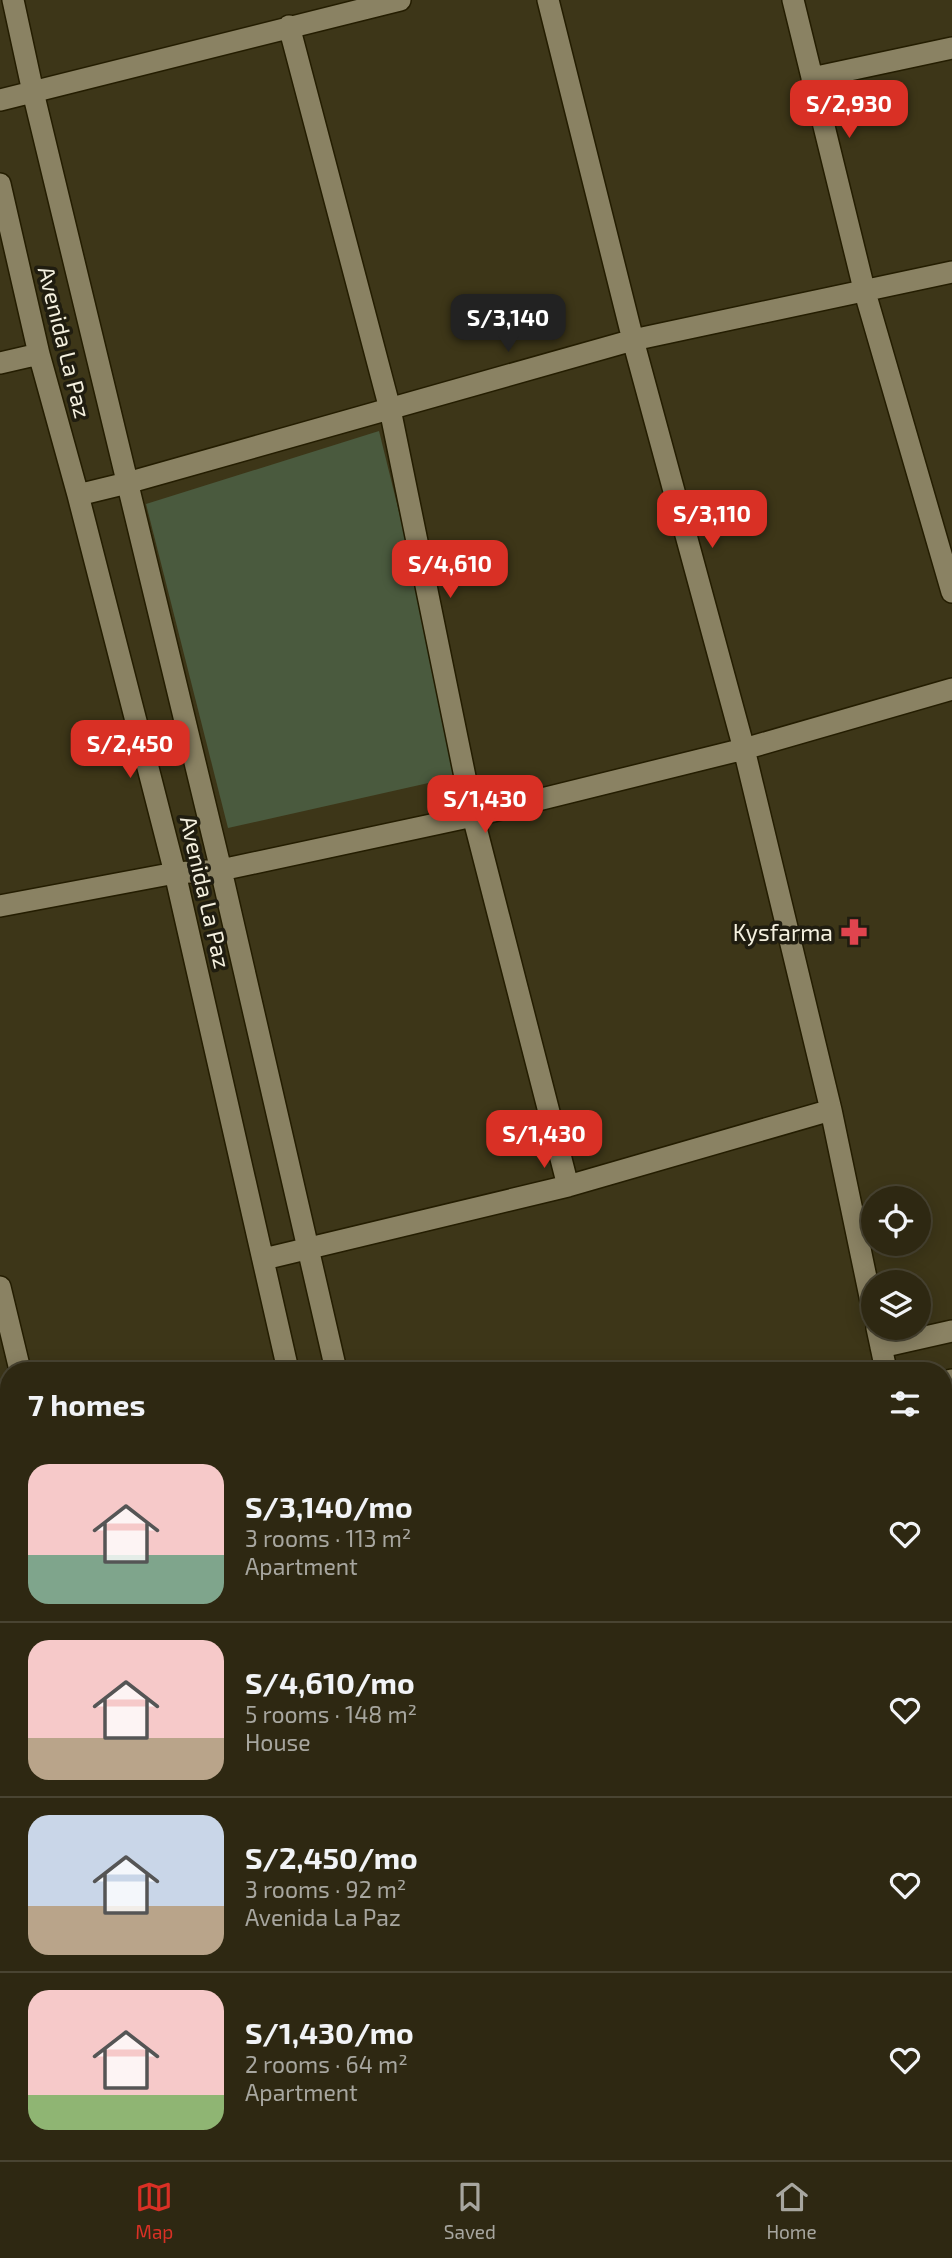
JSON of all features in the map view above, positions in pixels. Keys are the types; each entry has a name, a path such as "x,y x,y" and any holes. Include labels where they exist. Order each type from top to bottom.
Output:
{"street":[{"path":"13,0 221,870 334,1362"},
{"path":"0,100 400,0"},
{"path":"548,0 633,340 744,748 831,1110 864,1270"},
{"path":"793,0 864,289 952,592"},
{"path":"289,26 390,409 473,816 568,1186"},
{"path":"812,78 952,48"},
{"name":"Avenida La Paz","path":"0,184 39,354 175,873 286,1362"},
{"path":"78,495 633,340 952,272"},
{"path":"0,363 39,354"},
{"path":"0,906 175,873 221,870 473,816 744,748 952,690"},
{"path":"264,1259 568,1186 831,1110"},
{"path":"0,1287 3,1313 18,1362"},
{"path":"931,1333 952,1331"},
{"path":"879,1340 884,1362"}],"green space":[{"path":"379,431 464,775 228,828 146,504"}],"place":[{"name":"Kysfarma","path":"854,932"}]}
